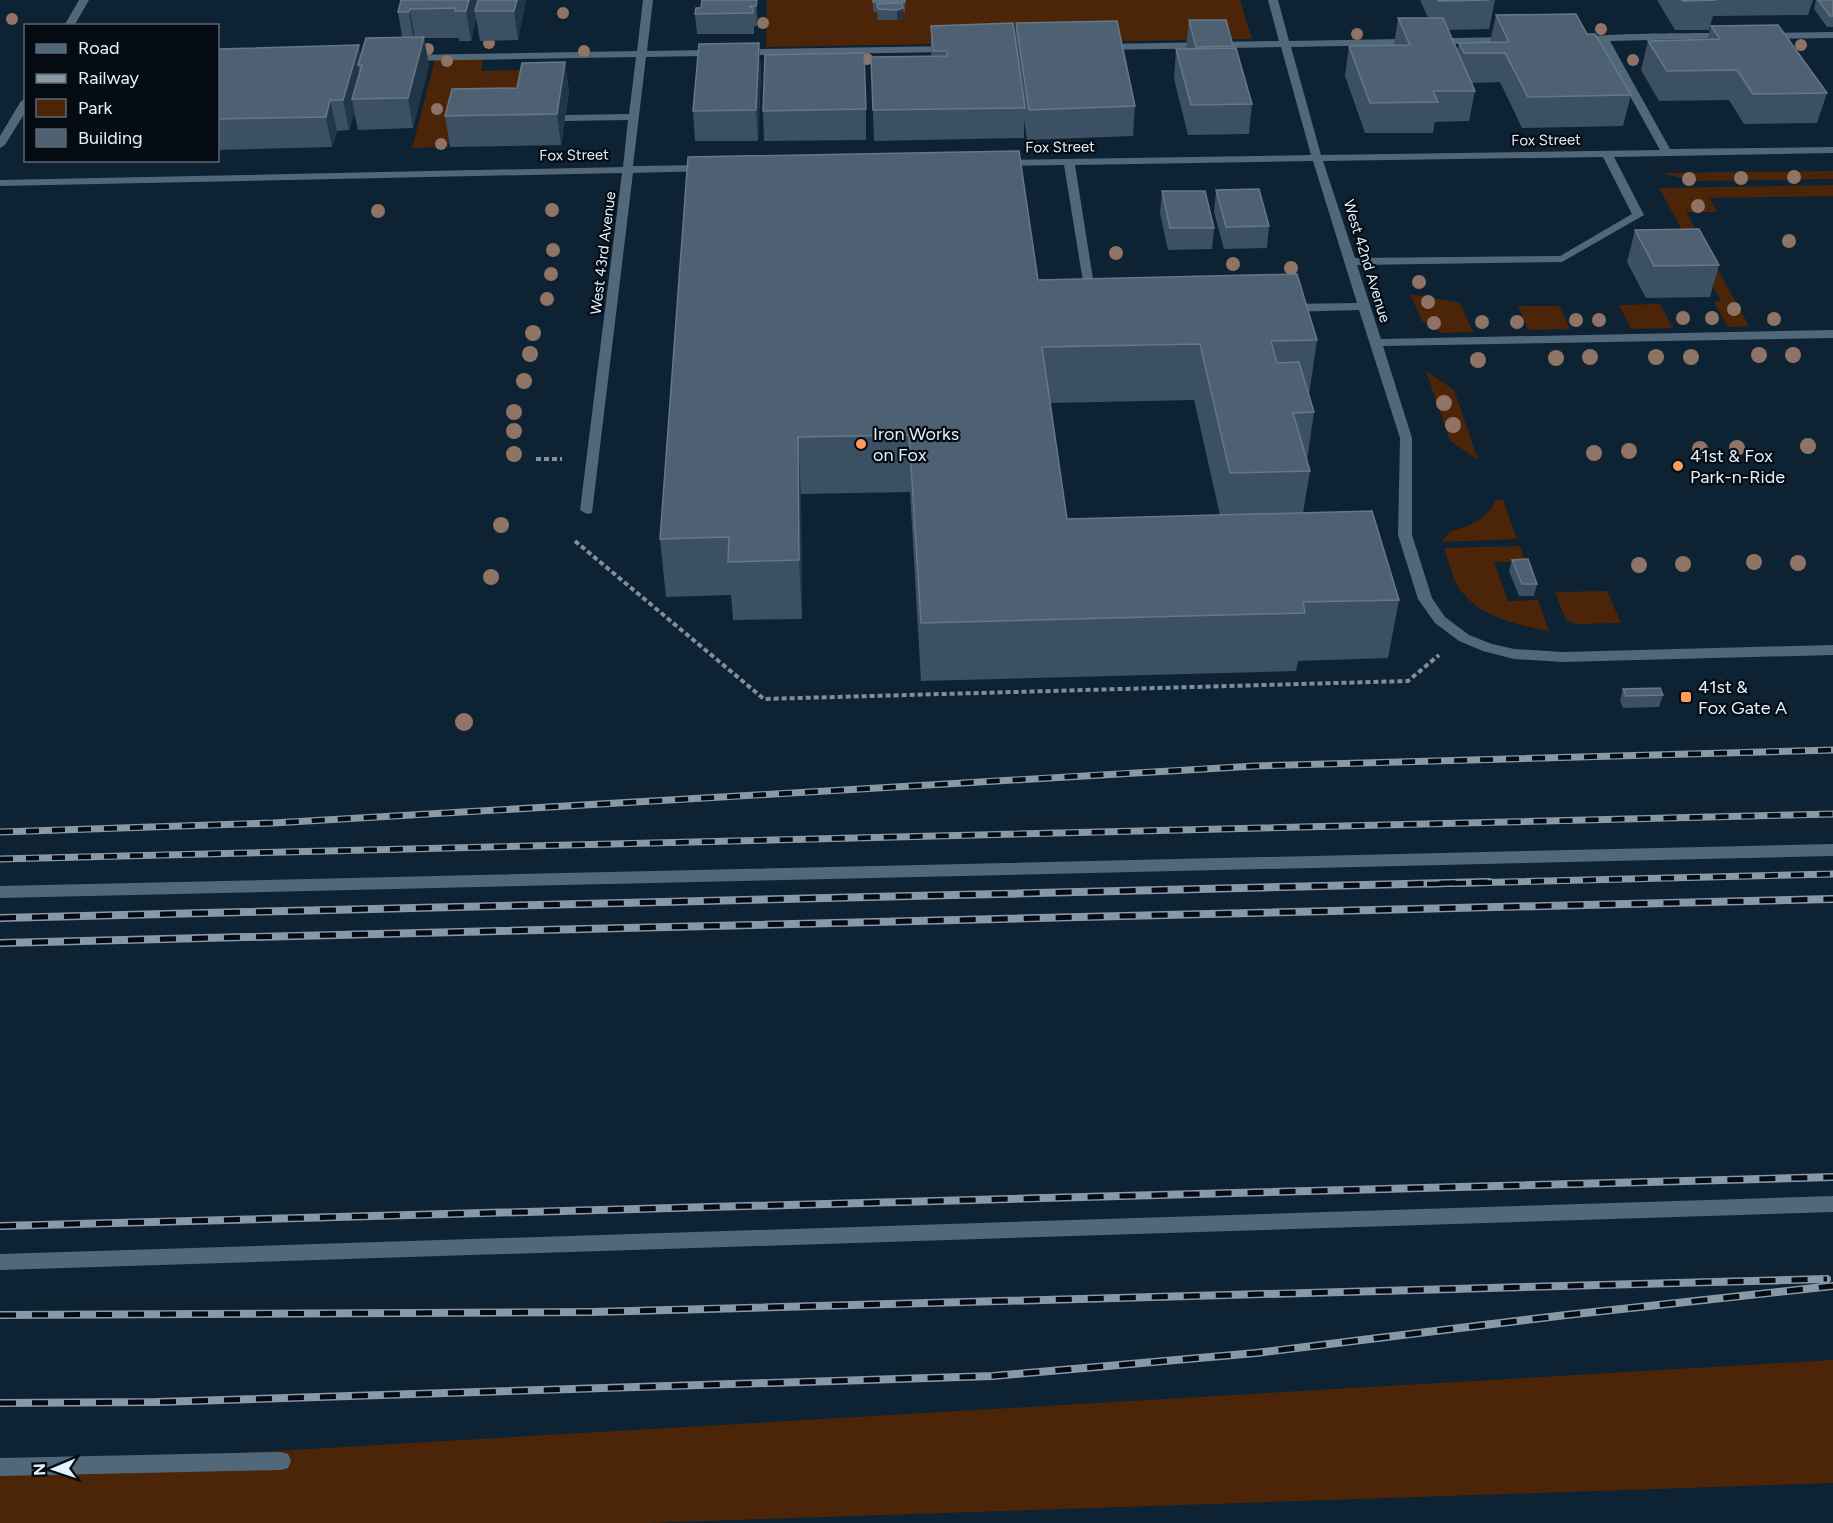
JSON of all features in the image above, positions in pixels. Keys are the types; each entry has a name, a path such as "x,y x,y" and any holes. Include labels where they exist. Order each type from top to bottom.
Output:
{"street":[{"path":"70,24 84,0"},
{"name":"West 43rd Avenue","path":"587,510 648,0"},
{"name":"West 42nd Avenue","path":"1273,0 1317,158 1406,438 1405,535 1425,599 1440,620 1464,638 1488,648 1514,654 1563,657 1833,650"},
{"path":"1752,36 1833,35"},
{"path":"1568,39 1741,36"},
{"path":"1603,38 1667,153"},
{"path":"1085,47 1522,40"},
{"path":"392,58 965,49"},
{"path":"0,145 24,104"},
{"path":"565,118 634,117"},
{"name":"Fox Street","path":"992,163 1833,150"},
{"path":"1349,262 1562,259 1638,215 1607,154"},
{"path":"1069,162 1092,312"},
{"name":"Fox Street","path":"0,183 722,167"},
{"path":"1271,309 1364,306"},
{"path":"1375,343 1833,334"},
{"path":"0,892 1833,850"},
{"path":"0,1262 1833,1204"},
{"path":"0,1467 281,1461"}],"path":[{"path":"575,541 764,699 1408,681 1442,653"}],"green space":[{"path":"767,0 1240,0 1252,39 766,47"},
{"path":"483,59 481,71 533,70 531,80 568,79 566,89 455,117 448,147 412,148 435,60"},
{"path":"1833,171 1833,179 1694,181 1660,173"},
{"path":"1833,185 1833,196 1710,198 1717,212 1686,212 1749,326 1728,327 1714,302 1721,301 1659,188"},
{"path":"1410,294 1460,303 1473,332 1441,333 1422,321"},
{"path":"1660,304 1673,328 1631,329 1619,305"},
{"path":"1518,306 1559,306 1570,329 1528,330"},
{"path":"1426,371 1454,390 1478,460 1450,441"},
{"path":"1495,500 1503,500 1517,539 1441,542 1451,531 1468,526 1482,518 1491,509"},
{"path":"1520,546 1525,561 1494,562 1508,601 1538,600 1549,631 1500,618 1477,606 1459,588 1444,548"},
{"path":"1607,591 1621,623 1575,624 1566,620 1555,592"},
{"path":"1833,1360 1833,1483 647,1523 0,1523 0,1467"}],"building":[{"path":"401,0 469,0 466,11 455,11 456,8 410,9 409,12 398,12"},
{"path":"478,0 517,0 514,11 475,11"},
{"path":"702,0 757,0 756,6 749,6 753,8 753,13 695,14 696,8 701,8"},
{"path":"873,0 905,0 905,2 873,2"},
{"path":"1438,0 1489,0 1439,1"},
{"path":"1818,0 1833,0 1833,16 1830,16"},
{"path":"902,3 903,8 897,10 878,9 877,4"},
{"path":"1576,14 1587,34 1595,34 1631,95 1528,97 1505,53 1464,53 1459,43 1509,42 1496,15"},
{"path":"1398,18 1443,18 1475,91 1433,91 1438,102 1370,103 1349,46 1410,45"},
{"path":"1189,20 1226,20 1233,46 1196,47"},
{"path":"1117,21 1135,106 1029,110 1016,23"},
{"path":"1013,23 1025,108 873,110 871,57 947,56 947,51 933,51 931,26"},
{"path":"1778,25 1827,93 1753,94 1737,70 1667,71 1648,41 1720,39 1711,26"},
{"path":"424,37 408,98 352,99 362,65 358,65 366,38"},
{"path":"759,43 756,110 693,111 699,44"},
{"path":"359,45 343,100 330,100 326,117 219,119 219,49"},
{"path":"1236,48 1252,104 1191,105 1176,49"},
{"path":"864,53 866,109 763,111 765,55"},
{"path":"565,62 557,114 445,116 452,89 517,88 522,63"},
{"name":"Iron Works on Fox","path":"1019,151 1038,280 1297,274 1317,340 1271,341 1277,363 1299,362 1314,412 1293,413 1310,471 1230,473 1200,344 1042,347 1067,519 1372,511 1399,600 1303,602 1305,613 921,623 909,435 798,437 799,560 728,562 729,537 660,539 688,157"},
{"path":"1259,189 1269,226 1226,227 1216,190"},
{"path":"1162,191 1205,191 1214,228 1170,228"},
{"path":"1699,229 1719,265 1654,266 1635,230"},
{"path":"1528,559 1537,584 1522,584 1512,560"},
{"path":"1660,688 1663,695 1626,696 1623,689"}],"railway":[{"path":"0,832 273,823 1256,766 1833,750"},
{"path":"0,859 1833,814"},
{"path":"1427,884 1833,874"},
{"path":"0,918 1489,882"},
{"path":"0,943 1833,899"},
{"path":"0,1226 1833,1177"},
{"path":"0,1315 592,1312 1827,1279"},
{"path":"0,1403 156,1402 993,1376 1256,1353 1566,1315 1833,1286"}],"place":[{"name":"Iron Works on Fox","path":"861,444"},
{"name":"41st & Fox Park-n-Ride","path":"1678,466"},
{"name":"41st & Fox Gate A","path":"1686,697"}]}
